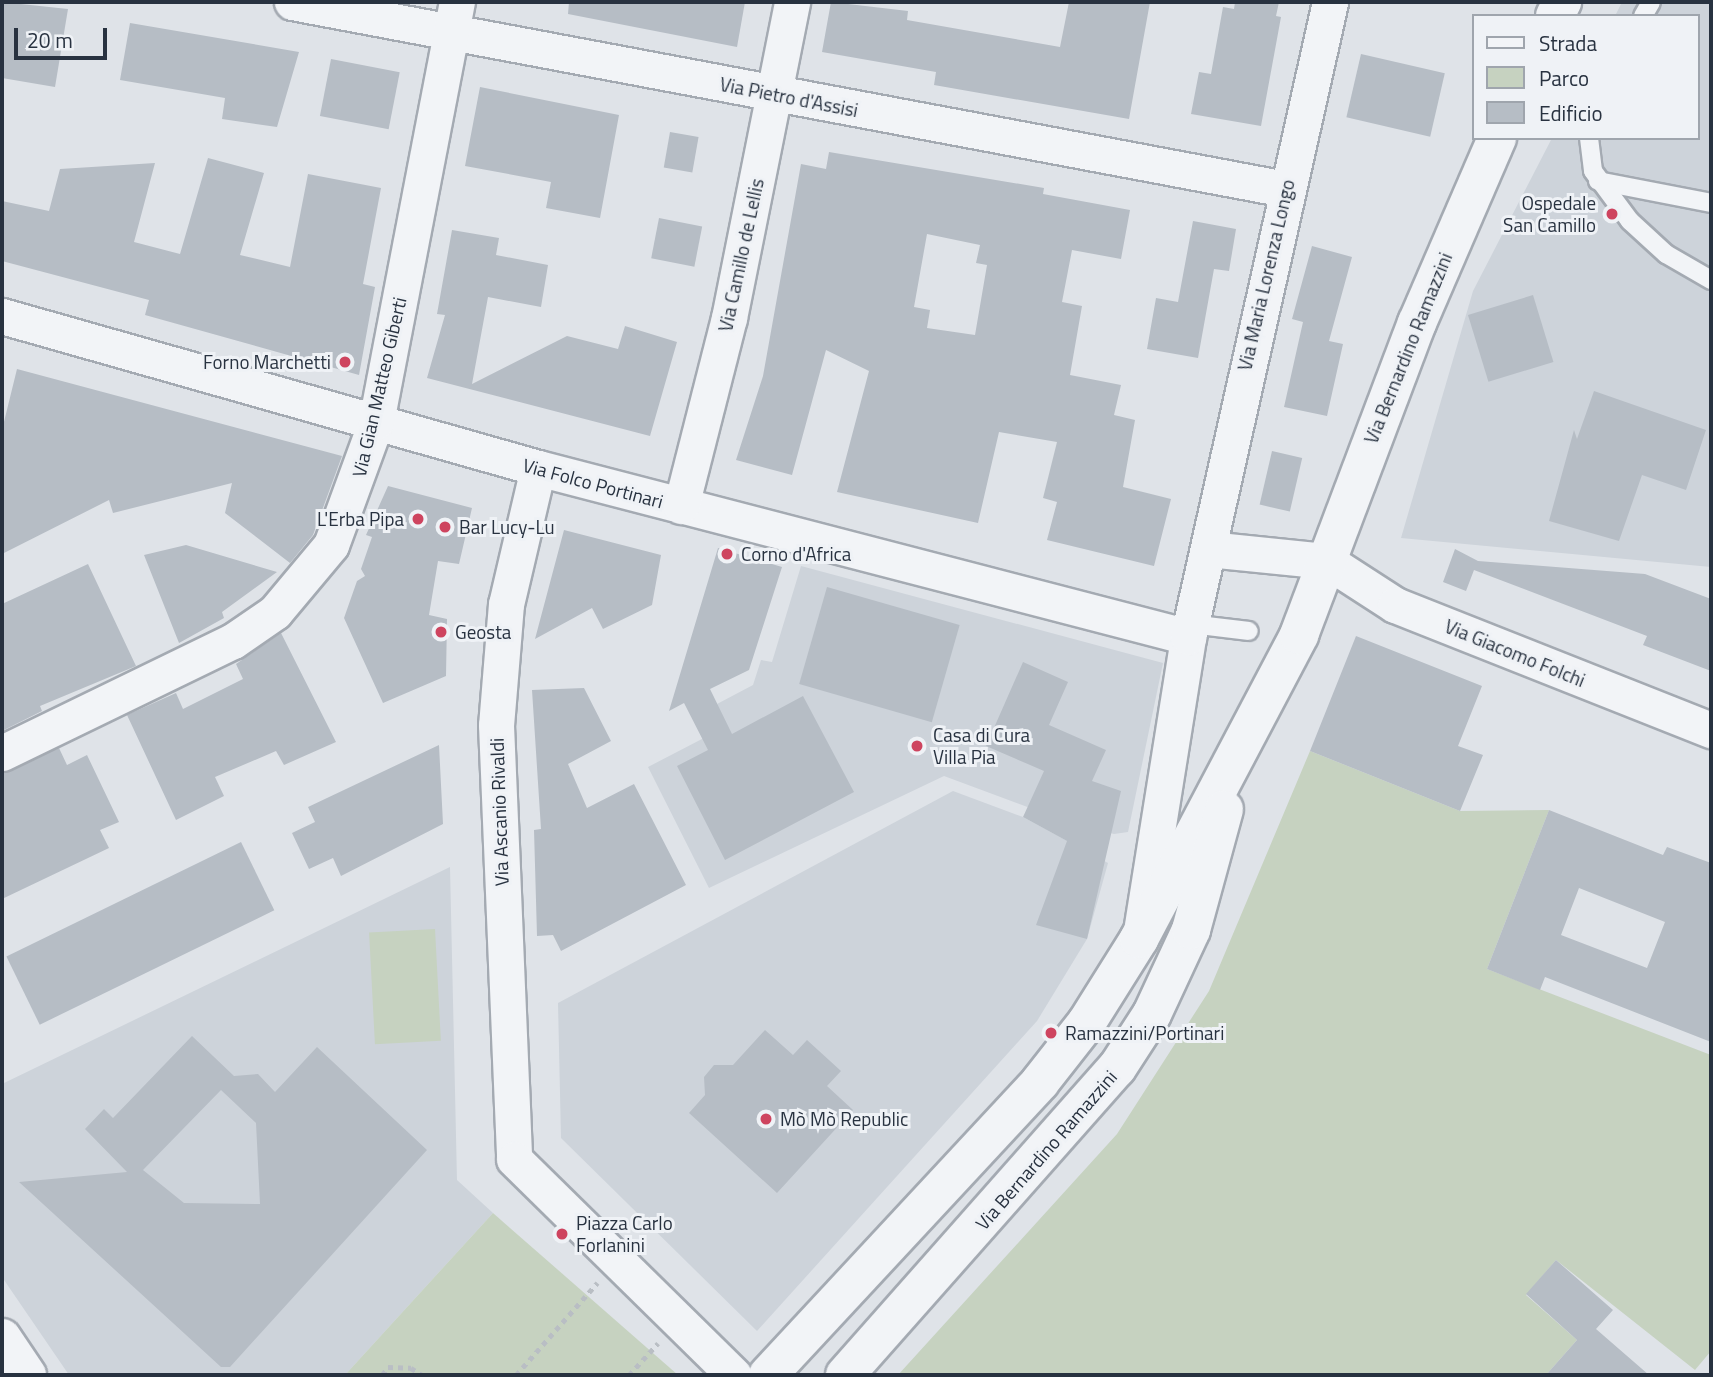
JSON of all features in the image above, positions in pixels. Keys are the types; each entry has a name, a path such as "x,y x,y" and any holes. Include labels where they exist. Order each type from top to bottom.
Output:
{"street":[{"name":"Via Pietro d'Assisi","path":"292,2 455,16 775,94 1285,189"},
{"name":"Via Camillo de Lellis","path":"681,506 775,94 792,2"},
{"name":"Via Maria Lorenza Longo","path":"1208,549 1285,189 1330,2"},
{"name":"Via Gian Matteo Giberti","path":"2,753 233,641 275,612 331,545 376,422 455,16"},
{"name":"Via Bernardino Ramazzini","path":"768,1375 1040,1082 1087,1022 1139,939 1230,772 1299,635 1417,323 1496,140"},
{"name":"Via Folco Portinari","path":"2,316 681,506 1189,630"},
{"name":"Via Ascanio Rivaldi","path":"538,468 506,604 496,725 514,1159 616,1262"},
{"name":"Via Bernardino Ramazzini","path":"1139,939 1189,630 1208,549"},
{"path":"1208,549 1326,561"},
{"name":"Via Giacomo Folchi","path":"1326,561 1395,605 1711,730"},
{"name":"Via Bernardino Ramazzini","path":"845,1375 1077,1118 1152,1014 1198,910 1230,772"},
{"path":"616,1262 734,1375"},
{"path":"2,1338 27,1375"}],"lane":[{"path":"1586,140 1598,181 1654,245 1711,280"},
{"path":"1598,181 1711,203"},
{"path":"1189,630 1249,631"}],"path":[{"path":"516,1375 616,1262"},
{"path":"629,1375 678,1322"},
{"path":"382,1375 388,1367 411,1368 422,1375"}],"shaded area":[{"name":"Ospedale San Camillo","path":"1622,2 1711,2 1711,567 1401,538 1473,291 1551,140 1699,140 1699,14 1616,14"},
{"name":"Casa di Cura Villa Pia","path":"801,566 1163,663 1128,832 1114,834 1065,821 944,776 709,888 648,767 727,726 717,704 753,685 761,660 772,662"},
{"path":"953,791 1023,817 1108,863 1087,939 1037,1021 757,1331 561,1138 558,1003"},
{"path":"450,867 457,1180 493,1213 345,1375 69,1375 2,1277 2,1084"}],"green space":[{"path":"1310,751 1460,811 1549,810 1487,969 1711,1055 1711,1351 1695,1370 1556,1260 1526,1295 1577,1340 1546,1375 898,1375 1117,1134 1209,991"},
{"path":"435,929 441,1041 375,1044 369,932"},
{"path":"493,1213 678,1375 345,1375"}],"building":[{"path":"2,2 68,9 55,87 2,78"},
{"path":"569,2 745,2 737,47 568,14"},
{"path":"831,2 908,11 907,20 1060,47 1069,2 1150,2 1129,119 934,85 936,72 822,52"},
{"path":"1235,2 1279,2 1276,16 1281,17 1261,126 1191,114 1199,72 1211,74 1223,7 1234,9"},
{"path":"130,23 299,52 277,127 222,119 225,98 120,80"},
{"path":"1361,54 1445,73 1430,137 1346,117"},
{"path":"331,59 400,72 389,129 320,116"},
{"path":"480,87 619,115 600,218 546,208 551,182 465,166"},
{"path":"670,132 699,137 692,172 664,167"},
{"path":"829,152 1044,188 1043,194 1130,210 1121,259 1072,250 1062,302 1082,306 1070,375 1121,385 1114,415 1135,420 1123,487 1171,499 1154,566 1047,540 1057,502 1043,498 1057,442 999,432 978,523 837,492 869,371 826,350 792,475 736,460 763,376 801,164 826,169","holes":["927,234 980,245 976,263 987,265 975,335 927,328 930,310 914,307"]},
{"path":"208,158 264,173 240,255 290,267 308,174 381,188 363,284 375,287 359,375 145,315 149,300 2,261 2,201 49,211 60,169 155,163 134,242 180,254"},
{"path":"659,218 702,226 694,267 651,258"},
{"path":"1193,221 1236,229 1229,271 1214,269 1198,358 1147,349 1156,298 1178,302"},
{"path":"452,230 499,238 496,255 548,265 541,307 488,297 472,384 567,336 618,349 625,326 677,342 650,436 427,378 445,315 437,314"},
{"path":"1312,246 1352,257 1329,341 1343,344 1327,416 1284,407 1303,322 1292,319"},
{"path":"1533,295 1553,362 1488,382 1468,315"},
{"path":"17,369 342,456 313,535 290,563 225,513 232,483 113,513 109,500 2,554 2,430"},
{"path":"1594,391 1706,430 1686,490 1642,475 1619,541 1549,521 1574,430 1577,439"},
{"path":"1272,451 1302,458 1290,512 1260,505"},
{"path":"388,486 472,508 459,564 438,561 429,615 447,619 446,676 383,703 344,618 357,581 365,576 361,569 372,537 366,535"},
{"path":"564,530 661,555 652,605 603,629 592,608 535,639"},
{"path":"186,545 277,572 222,612 224,618 179,643 144,555"},
{"path":"718,548 782,567 749,670 710,689 732,734 803,696 854,792 725,860 677,766 708,750 684,703 669,711"},
{"path":"1455,549 1478,561 1645,574 1711,599 1711,671 1643,645 1647,636 1474,570 1466,591 1443,582"},
{"path":"88,564 136,666 40,706 42,711 2,731 2,604"},
{"path":"827,587 960,625 932,722 799,684"},
{"path":"281,633 336,742 284,765 276,751 215,777 224,796 176,820 127,715 176,693 183,709 243,679 236,664"},
{"path":"1356,636 1482,686 1458,746 1483,755 1460,811 1310,751"},
{"path":"1023,662 1068,682 1049,725 1106,750 1092,781 1121,791 1087,939 1036,925 1067,841 1023,817 1044,771 986,746"},
{"path":"584,688 611,741 568,764 587,808 634,784 686,885 561,951 553,935 537,936 534,830 541,829 532,690"},
{"path":"439,745 443,824 341,876 333,858 309,869 292,833 315,822 308,807"},
{"path":"59,748 67,765 87,755 119,822 100,830 109,848 2,899 2,773"},
{"path":"1549,810 1663,855 1667,847 1711,863 1711,1042 1545,977 1540,990 1487,969","holes":["1579,888 1665,922 1647,968 1561,935"]},
{"path":"241,842 274,910 40,1025 6,956"},
{"path":"765,1030 793,1055 807,1040 841,1071 827,1086 853,1110 777,1193 689,1113 705,1095 704,1077 714,1065 733,1065"},
{"path":"192,1036 234,1076 258,1074 275,1092 317,1047 427,1150 230,1367 221,1367 19,1182 127,1172 85,1129 104,1109 113,1118","holes":["221,1090 256,1123 260,1204 184,1203 143,1170"]},
{"path":"1556,1260 1613,1310 1596,1329 1649,1375 1546,1375 1577,1340 1526,1294"}],"place":[{"name":"Ospedale San Camillo","path":"1612,214"},
{"name":"Forno Marchetti","path":"345,362"},
{"name":"L'Erba Pipa","path":"418,519"},
{"name":"Bar Lucy-Lu","path":"445,527"},
{"name":"Corno d'Africa","path":"727,554"},
{"name":"Geosta","path":"441,632"},
{"name":"Casa di Cura Villa Pia","path":"917,746"},
{"name":"Ramazzini/Portinari","path":"1051,1033"},
{"name":"Mò Mò Republic","path":"766,1119"},
{"name":"Piazza Carlo Forlanini","path":"562,1234"}]}
